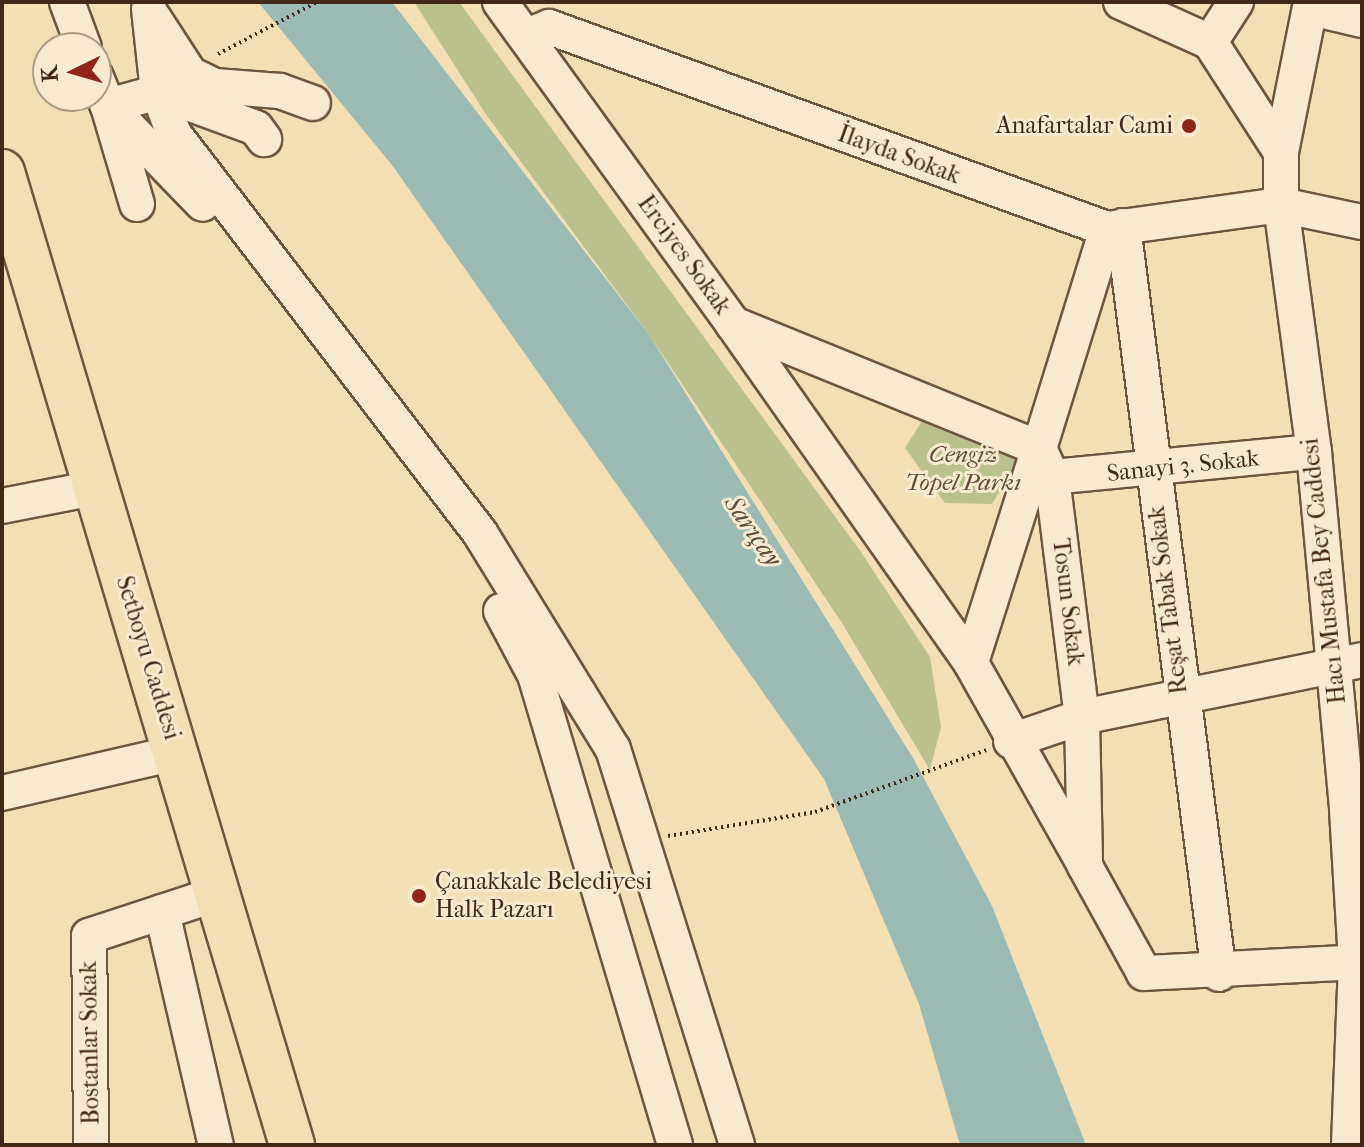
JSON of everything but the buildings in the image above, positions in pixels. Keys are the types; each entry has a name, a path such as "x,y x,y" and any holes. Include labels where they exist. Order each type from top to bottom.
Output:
{"main road":[{"name":"Setboyu Caddesi","path":"2,172 194,901 274,1145"},
{"name":"Setboyu Caddesi","path":"2,237 83,480 194,901 292,1145"}],"street":[{"path":"67,2 78,32"},
{"name":"Erciyes Sokak","path":"500,2 733,324 1046,462"},
{"path":"1121,2 1210,42 1281,152"},
{"path":"1210,42 1236,2"},
{"path":"148,5 190,74 215,86 280,91 313,103"},
{"path":"148,5 158,92 174,134 480,533 613,749 737,1145"},
{"path":"1311,5 1362,20"},
{"name":"Hacı Mustafa Bey Caddesi","path":"1311,5 1281,152 1281,205 1314,452 1348,662 1359,962 1349,1145"},
{"name":"İlayda Sokak","path":"526,36 549,27 1115,227 1281,205 1362,222"},
{"path":"112,92 158,92 256,128 264,139"},
{"path":"112,103 193,191 409,464 520,642 675,1145"},
{"path":"108,112 137,204"},
{"name":"Tosun Sokak","path":"1115,227 1046,462 1082,717 1085,866 1144,973 1219,974"},
{"name":"Reşat Tabak Sokak","path":"1115,227 1152,471 1180,703 1219,974"},
{"path":"733,324 971,663 1011,741 1085,866"},
{"name":"Sanayi 3. Sokak","path":"1046,462 1152,471 1314,452"},
{"path":"971,663 1046,462"},
{"path":"2,495 83,480"},
{"path":"2,506 83,480"},
{"path":"1011,741 1082,717 1180,703 1348,662"},
{"path":"2,793 158,757"},
{"path":"194,901 216,1145"},
{"name":"Bostanlar Sokak","path":"91,1145 89,936 194,901"},
{"path":"1219,974 1359,962"}],"path":[{"path":"190,74 317,2"},
{"path":"640,843 835,805 1011,741"}],"green space":[{"path":"414,2 459,2 861,552 930,657 941,727 930,770 842,623 650,336 487,116"},
{"name":"Cengiz Topel Parkı","path":"922,421 1024,452 992,504 945,503 905,448"}],"water":[{"name":"Sarıçay","path":"258,2 392,2 650,336 913,758 992,906 1086,1145 960,1145 919,1004 824,779 392,165"}],"place":[{"name":"Anafartalar Cami","path":"1189,126"},
{"name":"Çanakkale Belediyesi Halk Pazarı","path":"419,896"}]}
